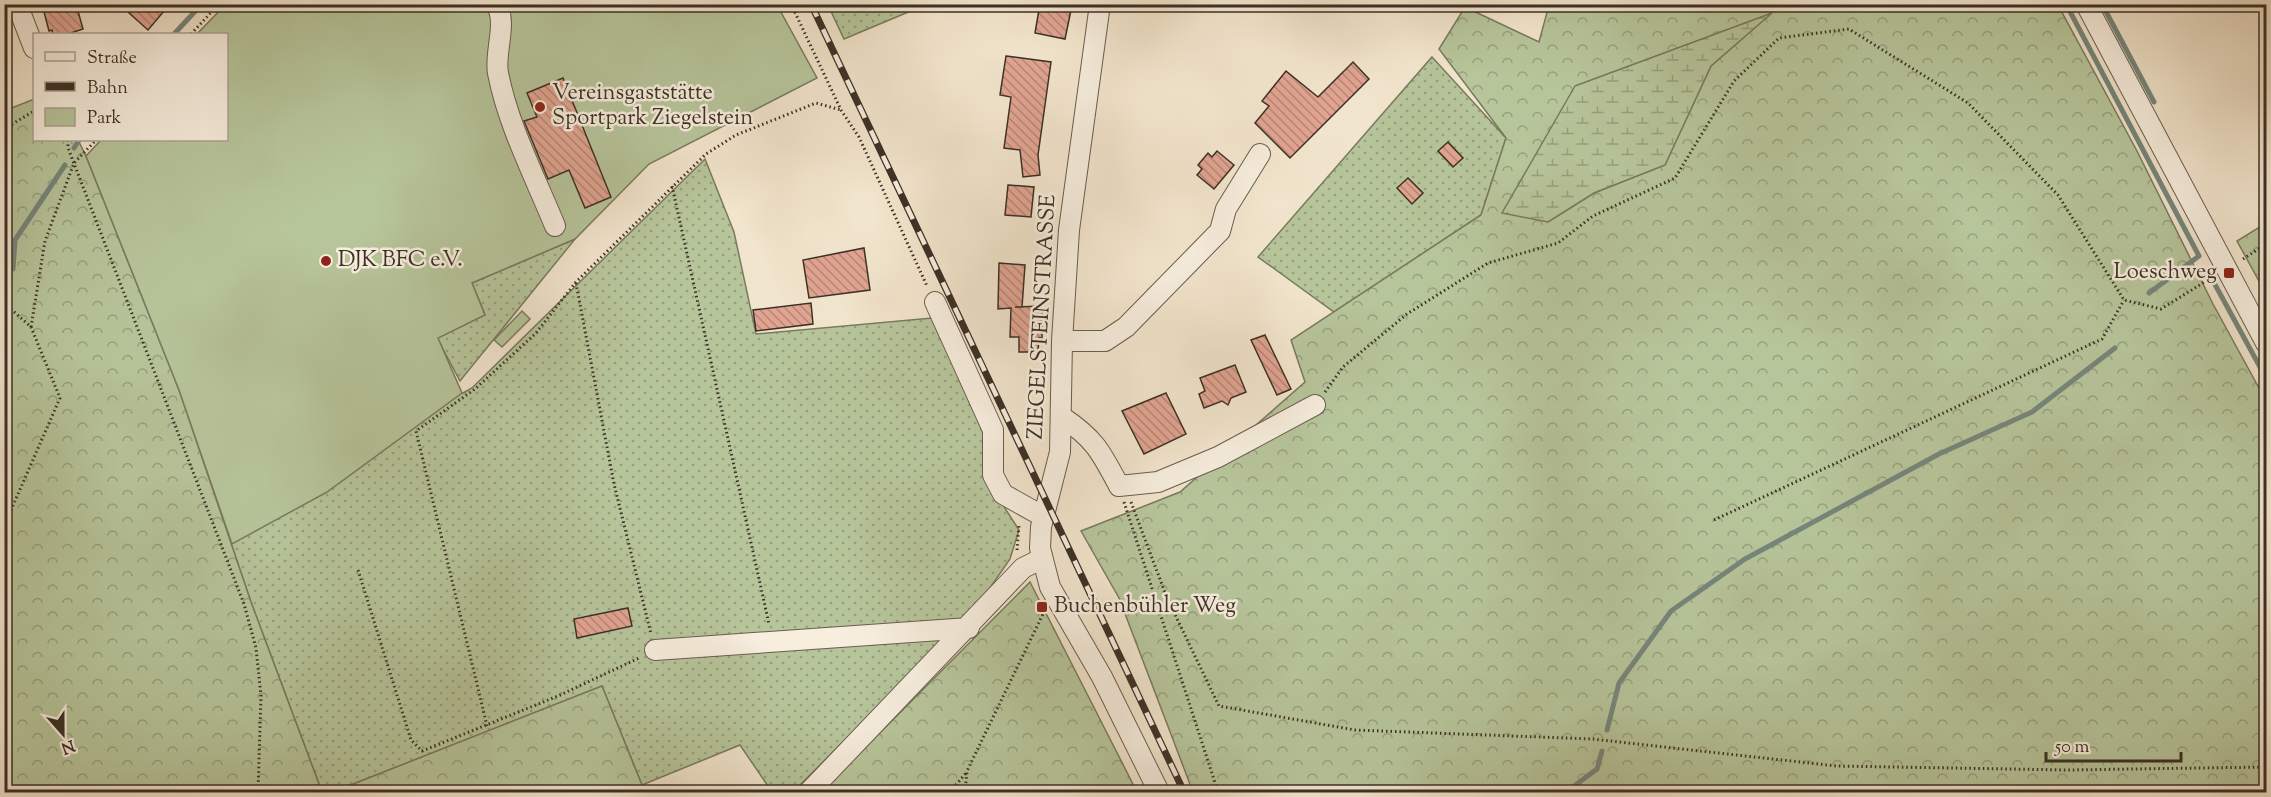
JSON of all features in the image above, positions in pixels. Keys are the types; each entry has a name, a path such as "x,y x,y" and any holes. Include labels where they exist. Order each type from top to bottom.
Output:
{"street":[{"path":"17,4 33,45"},
{"path":"496,4 500,24 496,63 501,91 555,226"},
{"name":"ZIEGELSTEINSTRASSE","path":"1041,559 1040,536 1058,465 1062,417 1062,341 1074,184 1100,4"},
{"path":"2086,4 2266,343"},
{"path":"1062,341 1105,341 1126,327 1220,231 1226,209 1260,154"},
{"path":"935,302 993,430 993,475 1003,494 1044,517"},
{"path":"1062,417 1086,433 1122,486 1158,482 1208,461 1315,405"},
{"path":"809,792 969,628 1023,568 1041,559 1056,601 1102,677 1160,792"},
{"path":"655,650 969,628"}],"path":[{"path":"192,33 219,4"},
{"path":"791,4 842,110 859,137 935,302"},
{"path":"1315,405 1343,367 1407,314 1488,263 1558,243 1593,216 1676,178 1734,81 1779,38 1849,29 1968,103 2058,195 2124,300 2161,309 2266,244"},
{"path":"487,726 416,431 475,389 536,333 576,282 705,154 736,135 816,103 842,110"},
{"path":"4,129 33,112"},
{"path":"68,141 68,148 244,604 256,648 261,696 258,792"},
{"path":"31,327 45,241 74,163 95,141"},
{"path":"672,186 773,642"},
{"path":"358,570 411,740 422,751 487,726 655,650 614,484 576,282"},
{"path":"1714,520 2103,339 2124,300"},
{"path":"4,303 31,327 60,398 4,526"},
{"path":"1122,486 1167,598 1220,706 1355,730 1592,739 1836,766 2068,770 2266,766"},
{"path":"1122,486 1218,792"},
{"path":"1017,501 1020,536 1017,554 1023,568"},
{"path":"1158,602 1167,598"},
{"path":"950,792 967,771 1047,607"},
{"path":"965,792 967,771"}],"green space":[{"name":"DJK BFC e.V.","path":"225,5 777,5 817,78 649,164 575,239 472,283 485,315 438,338 462,393 327,492 232,544 179,390 86,156 100,141 228,141 228,33 198,33"},
{"path":"828,5 925,5 844,39"},
{"path":"1549,5 2058,5 2137,151 2213,304 2266,401 2266,792 1193,792 1119,598 1081,531 1180,492 1305,382 1291,340 1481,215 1506,138 1439,49 1465,7 1539,42","holes":["1770,14 1711,66 1665,165 1594,193 1548,222 1575,86"]},
{"path":"1772,13 1711,66 1665,165 1594,193 1548,222 1502,213 1575,86"},
{"path":"1432,57 1506,138 1481,215 1334,312 1258,257"},
{"path":"33,99 33,141 78,141 86,156 179,390 251,602 322,792 5,792 4,111"},
{"path":"705,159 734,232 756,334 932,318 990,448 990,485 1019,530 1010,559 974,611 793,792 772,792 740,745 642,785 602,686 333,792 322,792 251,602 179,390 463,393 472,388"},
{"path":"2266,223 2266,294 2237,241"},
{"path":"575,239 460,381 437,338 485,315 472,283"},
{"path":"522,311 530,319 502,347 494,340"},
{"path":"1030,582 1137,792 821,792"},
{"path":"602,686 642,785 625,792 333,792"}],"building":[{"path":"42,4 76,4 83,29 71,33 49,31"},
{"path":"137,4 170,4 148,30 129,13"},
{"path":"1040,4 1071,10 1065,39 1035,33"},
{"path":"1006,56 1051,62 1038,155 1040,175 1023,177 1020,150 1004,148 1011,97 1000,95"},
{"path":"1353,62 1369,79 1290,158 1255,123 1269,106 1262,101 1286,71 1318,97"},
{"path":"563,78 611,197 585,208 569,170 548,179 524,121 537,117 527,93"},
{"path":"1448,142 1463,158 1453,167 1438,151"},
{"path":"1217,151 1234,165 1214,189 1197,175 1202,169 1198,165 1208,153 1212,157"},
{"path":"1408,178 1423,193 1412,204 1397,188"},
{"path":"1008,185 1034,187 1031,217 1005,215"},
{"path":"864,248 870,290 809,298 803,260"},
{"path":"999,263 1025,265 1022,307 1042,306 1042,338 1039,338 1038,352 1019,352 1019,337 1010,337 1011,308 998,309"},
{"path":"811,303 813,324 756,331 753,310"},
{"path":"1265,335 1291,389 1277,395 1251,340"},
{"path":"1235,365 1246,392 1231,398 1228,405 1222,401 1204,408 1199,394 1205,391 1200,378"},
{"path":"1166,393 1186,434 1144,454 1122,411"},
{"path":"628,608 632,626 577,638 574,619"}],"waterway":[{"path":"175,33 202,4"},
{"path":"2066,4 2199,256 2149,293"},
{"path":"2102,4 2154,102"},
{"path":"74,148 78,141"},
{"path":"13,269 15,240 65,165"},
{"path":"2212,279 2266,378"},
{"path":"1607,730 1619,683 1671,611 1745,559 1939,454 2032,412 2115,348"},
{"path":"1566,792 1597,769 1602,751"}],"railway":[{"path":"811,4 1184,792"}],"place":[{"name":"Vereinsgaststätte Sportpark Ziegelstein","path":"540,107"},
{"name":"DJK BFC e.V.","path":"326,261"},
{"name":"Loeschweg","path":"2229,273"},
{"name":"Buchenbühler Weg","path":"1042,607"}]}
